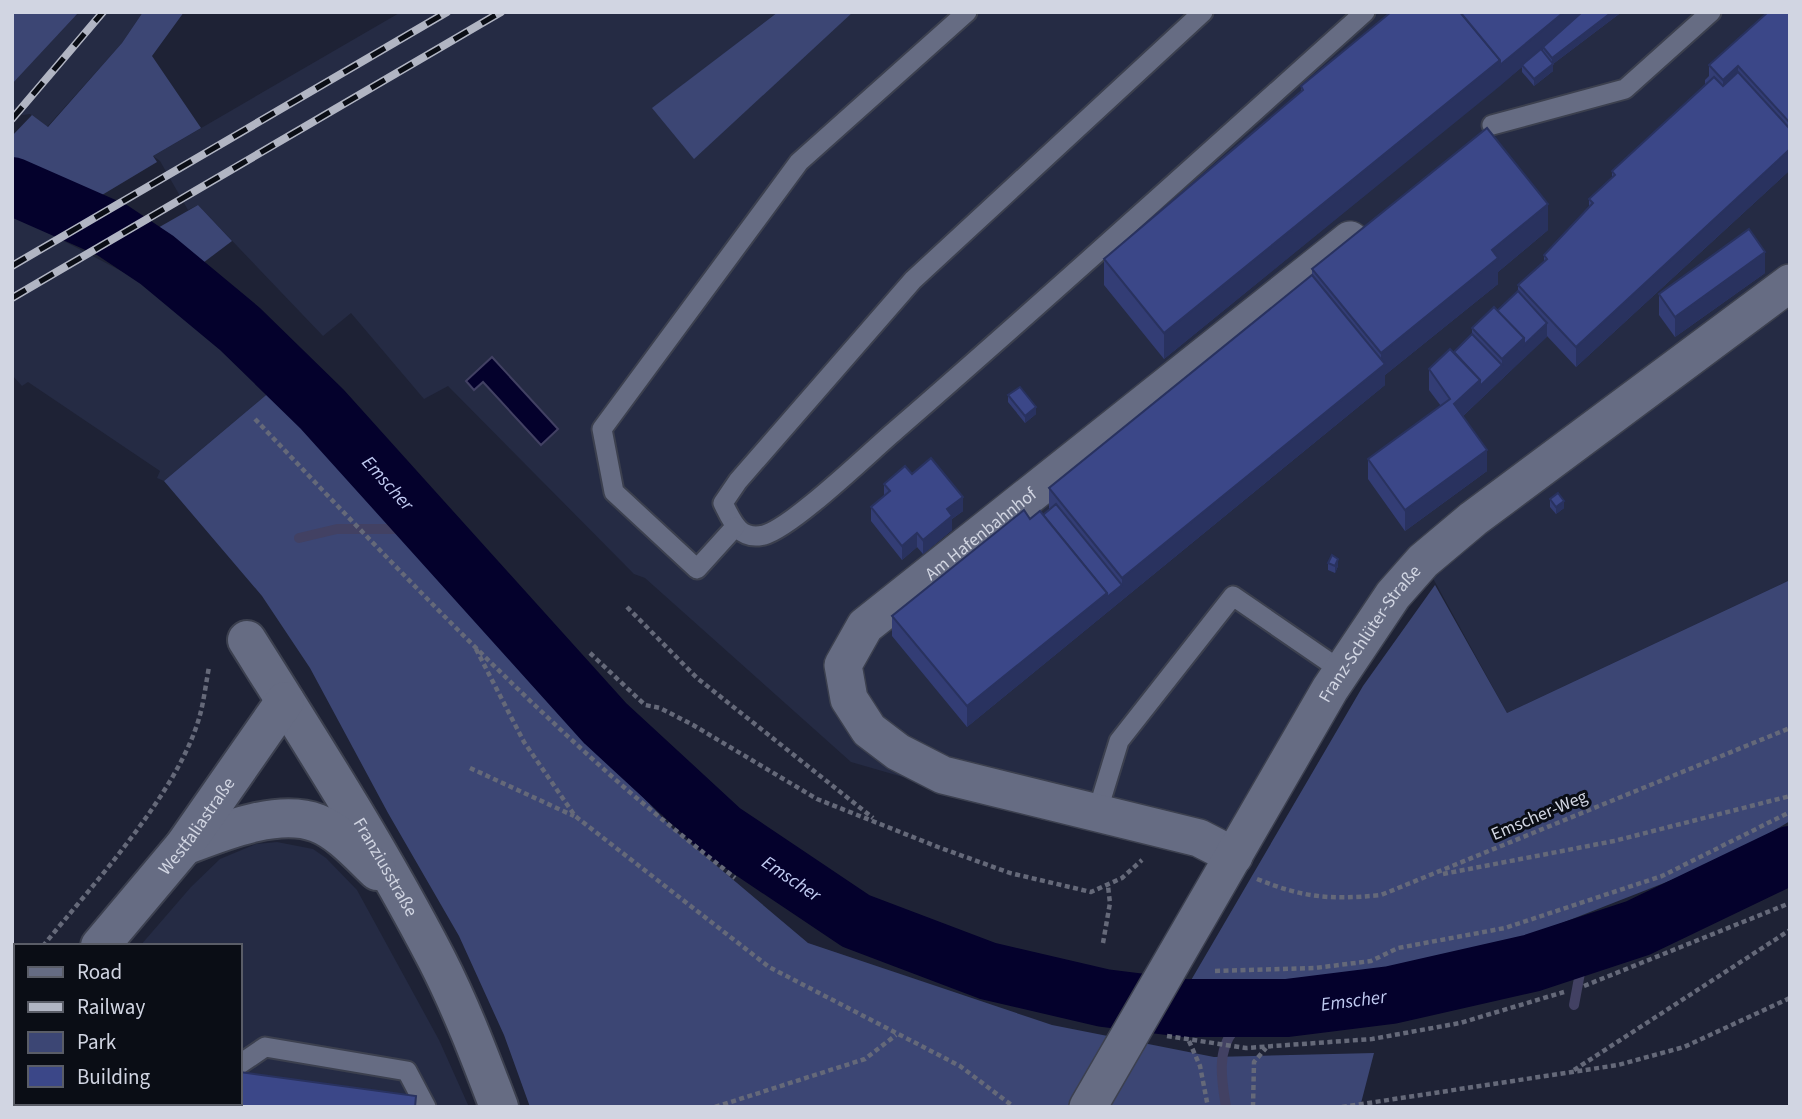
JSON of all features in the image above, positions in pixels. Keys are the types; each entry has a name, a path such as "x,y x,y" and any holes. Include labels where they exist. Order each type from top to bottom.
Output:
{"street":[{"name":"Am Hafenbahnhof","path":"1234,856 1199,838 943,775 898,752 869,730 849,699 843,665 864,626 1375,220"},
{"name":"Franz-Schlüter-Straße","path":"1088,1107 1342,671 1393,595 1423,561 1473,519 1790,283"},
{"name":"Franziusstraße","path":"247,640 285,701 349,829 399,892 443,972 499,1107"},
{"name":"Westfaliastraße","path":"102,944 184,846 285,701"},
{"path":"184,846 236,826 274,819 349,829"}],"lane":[{"path":"735,527 697,569 614,492 602,429 799,162 967,12"},
{"path":"1203,12 913,280 738,481 723,503 735,527 748,536 765,534 805,508 1006,335 1365,12"},
{"path":"1482,134 1625,89 1711,12"},
{"path":"1097,813 1119,741 1233,596 1342,671"},
{"path":"242,1063 265,1047 407,1071 426,1107"}],"path":[{"path":"256,419 476,649 610,775 735,878"},
{"path":"627,607 697,678 877,821"},
{"path":"476,649 524,742 575,816"},
{"path":"590,653 645,705 660,708 693,725 817,799 1010,873 1073,890 1091,892 1108,886 1139,865 1157,827"},
{"path":"45,944 127,843 181,762 200,715 209,667"},
{"name":"Emscher-Weg","path":"1293,893 1336,900 1381,895 1790,728"},
{"path":"470,768 575,816 769,967 960,1066 1014,1107"},
{"path":"1432,876 1614,841 1790,796"},
{"path":"1215,971 1315,968 1371,961 1398,948 1505,928 1662,876 1790,811"},
{"path":"1103,943 1110,903 1108,886"},
{"path":"1584,986 1790,903"},
{"path":"1570,1072 1790,930"},
{"path":"1156,1034 1209,1045 1246,1048 1373,1039 1460,1023 1564,992"},
{"path":"1342,1107 1619,1065 1684,1046 1790,998"},
{"path":"715,1107 865,1059 896,1035"},
{"path":"1188,1040 1200,1066 1208,1107"},
{"path":"1253,1107 1254,1062 1266,1047"}],"shaded area":[{"path":"79,12 143,12 122,43 47,127 30,114 23,115 12,110 12,84"},
{"path":"401,12 778,12 653,108 852,12 1790,12 1790,580 1507,713 1424,562 1234,856 1104,835 851,762 645,578 634,574 448,386 424,399 351,313 323,336 198,205 188,210 160,161 153,156"},
{"path":"12,214 150,286 278,385 164,481 157,478 160,471 28,382 22,386 12,375"},
{"path":"492,357 558,429 541,445 483,382 474,390 466,381"},
{"path":"277,842 313,849 326,858 357,890 439,1040 469,1107 12,1107 14,1093 14,1105 242,1105 242,944 142,944 191,887 220,859 256,844"}],"green space":[{"path":"12,12 79,12 12,84"},
{"path":"143,12 184,12 152,56 201,128 153,156 157,162 82,207 12,175 12,136 32,115 48,127 122,43"},
{"path":"778,12 853,12 694,159 652,108"},
{"path":"198,205 232,241 191,272 149,233"},
{"path":"278,385 469,611 673,829 808,943 1052,1025 1214,1057 1374,1053 1360,1107 530,1107 504,1035 459,936 388,813 310,668 262,596 164,481"},
{"path":"1790,580 1790,821 1728,858 1539,932 1525,951 1429,973 1362,974 1274,981 1190,982 1363,686 1435,585 1507,713"}],"building":[{"path":"1391,12 1460,12 1500,60 1164,333 1104,259 1303,90 1301,86"},
{"path":"1460,12 1564,12 1500,65 1500,60"},
{"path":"1582,12 1612,12 1552,58 1543,47"},
{"path":"1768,12 1790,12 1790,123 1738,66 1723,80 1709,65"},
{"path":"1541,49 1553,64 1534,79 1522,65"},
{"path":"1738,72 1790,129 1790,149 1576,347 1518,285 1547,259 1544,255 1593,203 1589,199 1615,175 1612,171 1714,77 1723,86"},
{"path":"1487,128 1548,204 1492,250 1498,258 1381,353 1312,269"},
{"path":"1749,229 1765,252 1675,317 1659,294"},
{"path":"1312,275 1385,364 1122,578 1049,488"},
{"path":"1518,291 1547,323 1524,345 1524,338 1497,311"},
{"path":"1494,307 1524,338 1502,359 1472,328"},
{"path":"1472,334 1502,365 1480,386 1480,380 1454,352"},
{"path":"1450,349 1480,380 1454,404 1487,450 1405,510 1368,459 1450,399 1429,369"},
{"path":"1020,387 1036,407 1025,416 1008,395"},
{"path":"931,458 963,497 947,509 952,516 923,540 917,533 902,546 871,507 890,491 884,484 905,466 912,474"},
{"path":"1558,493 1564,501 1556,507 1550,499"},
{"path":"1056,504 1122,585 1107,597 1107,593 1043,515"},
{"path":"1024,510 1030,519 1040,511 1107,593 967,706 892,616"},
{"path":"1332,555 1338,559 1335,566 1328,563"},
{"path":"242,1072 416,1096 415,1107 225,1107 242,1105"}],"waterway":[{"name":"Emscher","path":"12,186 112,230 157,260 240,329 322,409 605,723 722,831 856,921 988,971 1104,998 1184,1008 1287,1008 1391,995 1532,963 1638,928 1790,855"},
{"path":"299,538 337,529 429,529"},
{"path":"1574,1005 1585,946"},
{"path":"1226,1107 1222,1067 1228,1038 1234,1030 1267,1008"}],"railway":[{"path":"12,119 103,12"},
{"path":"12,266 447,12"},
{"path":"12,298 501,12"}]}
